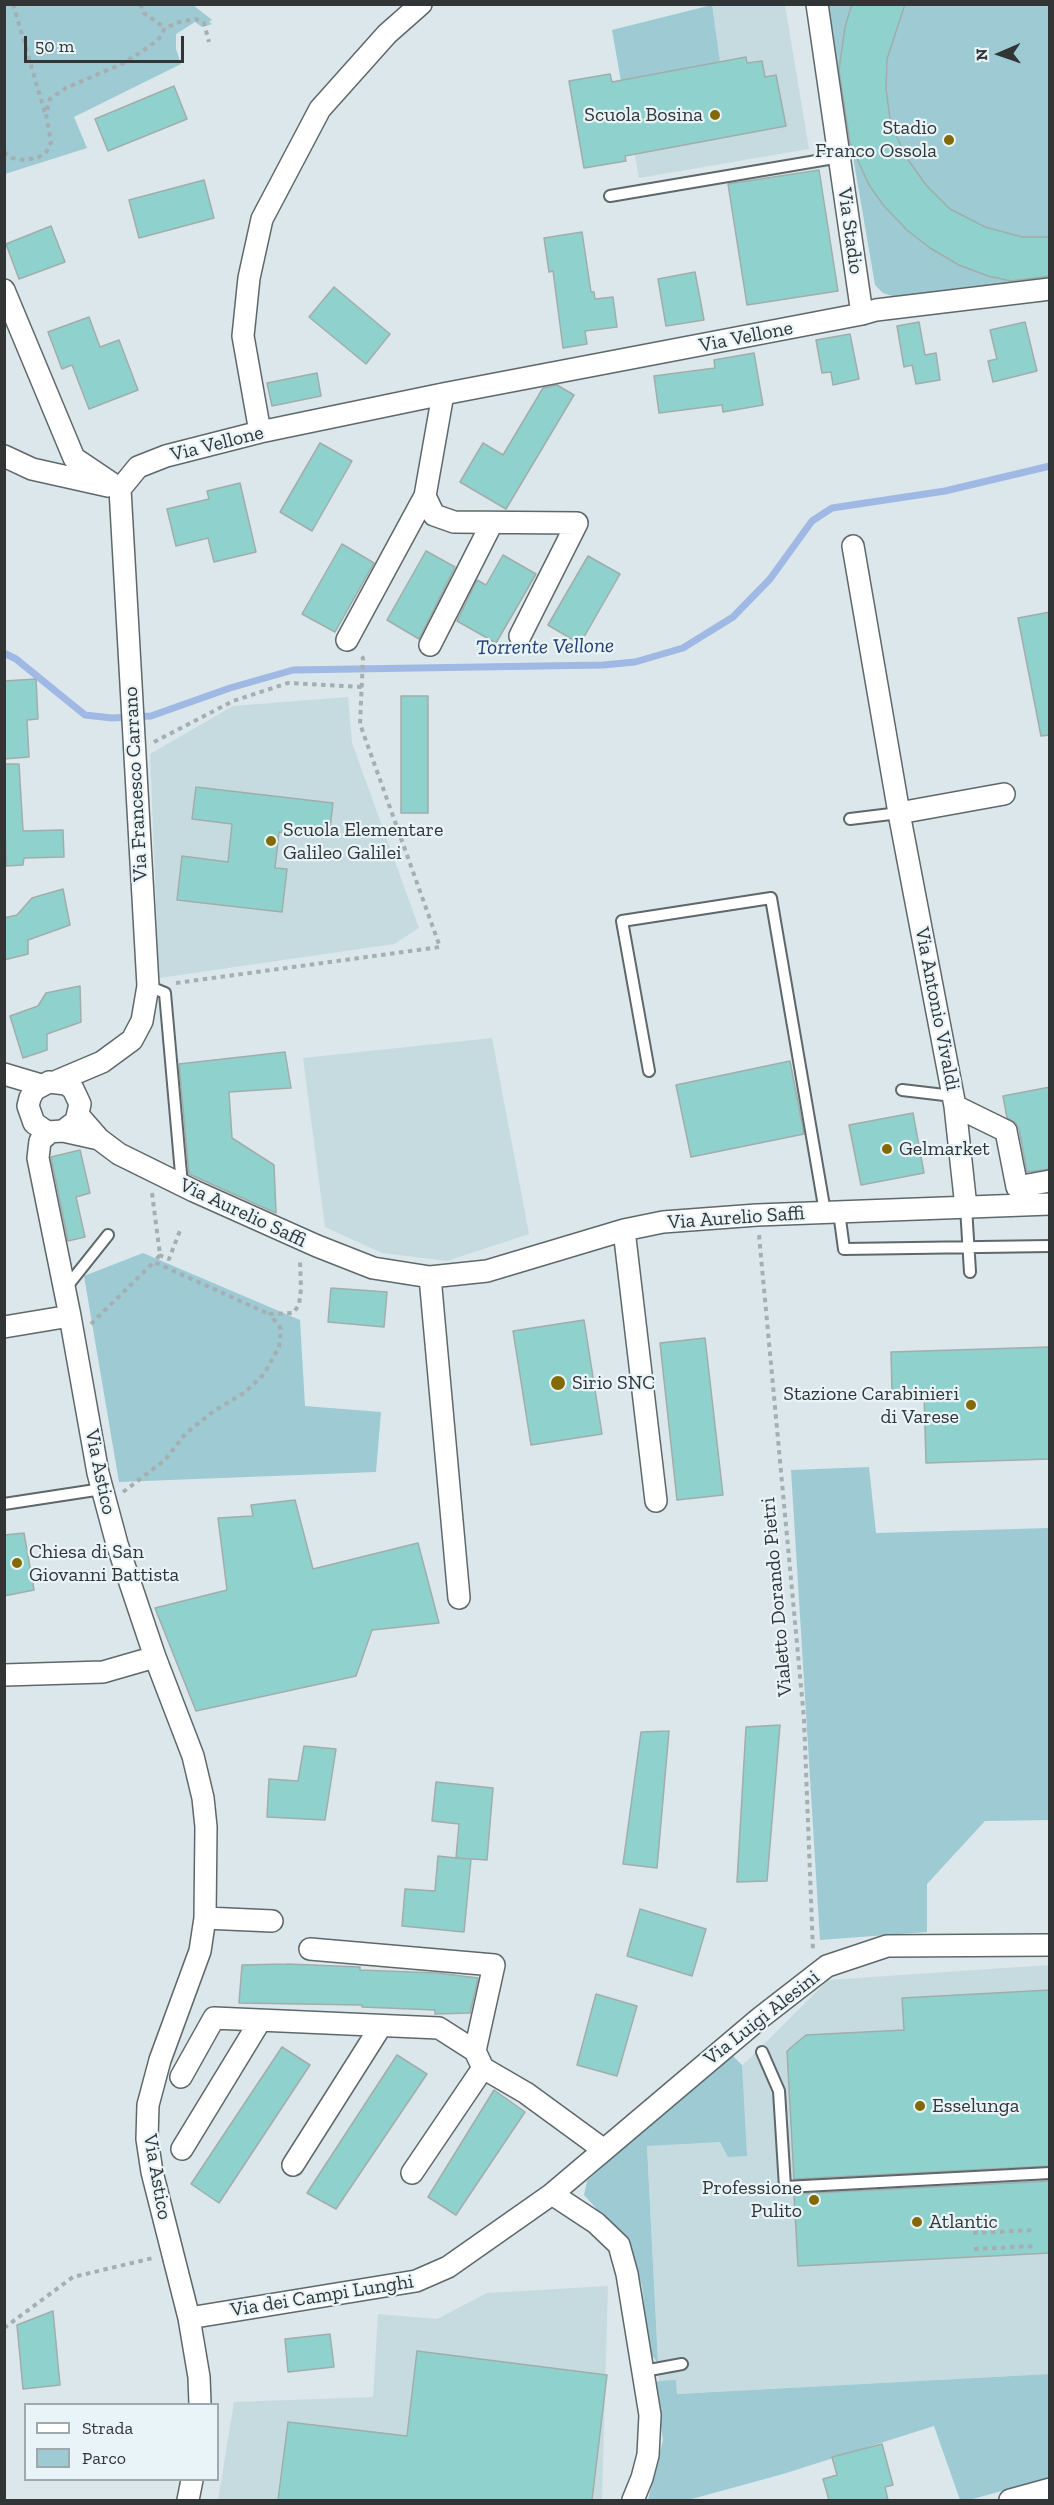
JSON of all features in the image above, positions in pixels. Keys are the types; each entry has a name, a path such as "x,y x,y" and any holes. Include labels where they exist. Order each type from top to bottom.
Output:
{"street":[{"path":"260,432 243,336 249,278 262,219 320,110 387,34 421,4"},
{"name":"Via Stadio","path":"817,4 862,315"},
{"name":"Via Vellone","path":"120,489 138,467 166,456 260,432 443,394 862,315 876,310 1050,289"},
{"path":"4,290 74,458 120,489"},
{"path":"347,640 425,496 443,394"},
{"path":"4,456 32,469 120,489"},
{"name":"Via Francesco Carrano","path":"49,1083 102,1062 132,1040 145,1008 148,986 120,489"},
{"path":"425,496 434,515 454,522 577,523 520,636"},
{"path":"430,645 492,523"},
{"name":"Via Antonio Vivaldi","path":"853,546 899,813 954,1101 966,1207"},
{"path":"899,813 1004,794"},
{"name":"Via Francesco Carrano","path":"79,1110 102,1062"},
{"name":"Via Aurelio Saffi","path":"4,1074 73,1089 79,1110 99,1139 119,1154 182,1185 296,1237 373,1268 430,1277 488,1271 624,1230 663,1222 757,1215 1050,1204"},
{"name":"Via Aurelio Saffi","path":"4,1083 29,1111 40,1128 99,1139"},
{"path":"29,1111 34,1090 49,1083"},
{"path":"954,1101 1006,1131 1017,1187 1050,1181"},
{"path":"38,1158 40,1141 70,1127 79,1110"},
{"name":"Via Astico","path":"29,1111 28,1132 31,1148 38,1158 104,1497 117,1544 155,1657 193,1756 203,1798 206,1827 205,1918 200,1951 160,2060 148,2105 147,2139 152,2172 189,2318 199,2377 200,2403"},
{"path":"624,1230 656,1501"},
{"path":"430,1277 459,1598"},
{"path":"4,1327 70,1316"},
{"path":"4,1675 103,1672 155,1657"},
{"path":"205,1918 272,1921"},
{"name":"Via Luigi Alesini","path":"552,2194 760,2018 827,1966 887,1946 1050,1945"},
{"path":"310,1949 494,1965 479,2060 412,2173"},
{"path":"181,2078 214,2018 439,2028 479,2060 603,2150"},
{"path":"183,2150 260,2021"},
{"path":"293,2165 381,2026"},
{"path":"552,2194 596,2223 619,2245 627,2274 650,2415 648,2455 633,2500"},
{"name":"Via dei Campi Lunghi","path":"189,2318 416,2282 448,2267 552,2194"},
{"path":"188,2500 192,2481"},
{"path":"1010,2500 1050,2489"}],"lane":[{"path":"610,196 840,157"},
{"path":"850,819 899,813"},
{"path":"649,1071 622,921 771,898 832,1212 844,1249 1050,1246"},
{"path":"148,986 165,993 182,1185"},
{"path":"902,1090 954,1101"},
{"path":"966,1207 970,1272"},
{"path":"65,1289 108,1235"},
{"path":"4,1504 104,1497"},
{"path":"762,2052 779,2091 785,2187 1050,2173"},
{"path":"644,2372 682,2364"}],"path":[{"path":"4,152 12,158 25,160 39,157 47,151 51,142 46,114 13,4"},
{"path":"140,4 144,14 165,28"},
{"path":"46,114 50,99 66,88 137,55 158,40 165,28 179,22 196,19 204,23 209,42"},
{"path":"148,986 440,947 360,724 363,658"},
{"path":"134,742 177,731 233,700 288,683 362,687"},
{"path":"74,1338 92,1324 159,1256 149,1169"},
{"name":"Vialetto Dorando Pietri","path":"757,1215 804,1719 814,1976"},
{"path":"159,1256 169,1259 181,1228"},
{"path":"270,1315 293,1313 299,1305 301,1266 296,1237"},
{"path":"104,1497 165,1460 186,1433 214,1411 244,1394 264,1374 279,1347 281,1329 270,1315 154,1262"},
{"path":"973,2233 1035,2230"},
{"path":"974,2249 1036,2246"},
{"path":"4,2328 73,2277 172,2254"}],"shaded area":[{"name":"Scuola Bosina","path":"712,5 785,5 809,149 639,178 612,30"},
{"name":"Scuola Elementare Galileo Galilei","path":"348,697 352,743 419,928 394,944 159,978 150,754 233,706"},
{"path":"492,1038 529,1234 447,1261 382,1253 325,1227 303,1058"},
{"path":"1049,1965 1049,2374 676,2394 659,2381 647,2146 748,2060 828,1980"},
{"path":"608,2286 602,2500 218,2500 234,2402 373,2397 378,2314 437,2319 487,2293"}],"green space":[{"path":"5,4 193,5 212,20 209,22 212,24 202,27 195,22 176,34 176,49 181,64 74,117 87,148 5,174"},
{"path":"712,5 720,62 621,81 612,30"},
{"name":"Stadio Franco Ossola","path":"827,5 1049,5 1049,278 898,298 883,293 875,285"},
{"path":"143,1253 300,1320 305,1406 381,1412 376,1472 119,1482 84,1276"},
{"path":"869,1467 876,1533 1049,1528 1049,1820 985,1821 927,1884 927,1932 820,1940 791,1470"},
{"path":"732,2055 742,2065 747,2156 728,2157 720,2142 647,2146 658,2363 649,2352 642,2286 636,2265 627,2242 584,2195 587,2181 651,2123"},
{"path":"1049,2374 1049,2478 969,2500 960,2500 934,2426 783,2474 688,2500 648,2500 663,2440 654,2383 659,2381 676,2380 677,2394"}],"building":[{"path":"852,4 905,4 887,59 886,89 890,119 904,154 926,185 950,209 985,227 1022,237 1050,237 1050,276 1011,281 988,276 959,265 930,248 907,230 884,206 869,185 850,143 839,70 845,27"},
{"path":"746,57 747,63 762,61 765,77 776,75 786,126 625,156 626,161 584,168 569,81 610,74 612,82"},
{"path":"174,86 187,119 108,151 95,119"},
{"path":"819,170 838,291 747,305 728,184"},
{"path":"204,180 214,218 139,238 129,200"},
{"path":"51,226 65,262 19,279 6,244"},
{"path":"582,232 591,292 594,292 595,299 613,297 617,327 585,331 587,344 563,348 553,271 549,272 544,238"},
{"path":"695,272 704,320 666,326 658,279"},
{"path":"334,287 390,334 366,364 309,317"},
{"path":"89,317 100,347 119,340 138,390 89,409 72,365 62,369 48,332"},
{"path":"919,322 925,355 936,353 940,380 916,384 912,365 904,367 897,326"},
{"path":"1025,322 1037,371 993,382 988,361 997,359 990,330"},
{"path":"850,334 859,379 833,385 831,372 822,373 816,340"},
{"path":"754,353 763,405 723,412 722,405 659,413 654,376 715,368 714,360"},
{"path":"317,373 321,396 272,406 267,383"},
{"path":"557,385 574,395 506,509 460,482 483,443 503,455 543,388"},
{"path":"320,443 352,461 312,531 280,512"},
{"path":"240,483 256,552 214,562 208,538 176,546 167,509 209,499 207,491"},
{"path":"342,544 374,563 335,632 302,614"},
{"path":"426,551 455,567 419,639 387,620"},
{"path":"503,555 536,574 496,643 457,621 477,580 486,585"},
{"path":"588,556 620,574 580,644 548,625"},
{"path":"1050,612 1050,735 1041,736 1018,618"},
{"path":"36,679 38,719 27,720 29,757 4,759 4,681"},
{"path":"401,696 428,696 428,813 401,813"},
{"path":"4,764 19,764 23,831 63,830 64,857 24,858 23,865 6,866"},
{"path":"196,787 333,803 329,837 279,832 275,868 287,869 282,912 177,900 182,856 228,862 232,824 192,819"},
{"path":"63,889 70,925 28,940 28,954 4,960 4,918 17,915 32,898"},
{"path":"80,986 81,1022 47,1034 47,1050 23,1058 10,1016 38,1006 46,993"},
{"path":"285,1052 291,1088 229,1092 232,1138 274,1165 276,1213 189,1174 179,1064"},
{"path":"790,1061 804,1134 691,1157 676,1085"},
{"path":"1050,1087 1050,1169 1027,1172 1019,1129 1016,1123 1007,1118 1003,1096"},
{"name":"Gelmarket","path":"913,1113 924,1173 861,1185 849,1125"},
{"path":"80,1150 90,1193 76,1197 85,1237 68,1241 51,1157"},
{"path":"331,1288 387,1292 384,1327 328,1322"},
{"name":"Sirio SNC","path":"584,1320 602,1434 531,1445 513,1331"},
{"path":"705,1338 723,1495 677,1500 660,1343"},
{"name":"Stazione Carabinieri di Varese","path":"1050,1347 1050,1459 926,1463 924,1392 892,1393 891,1352"},
{"path":"295,1500 313,1569 418,1543 439,1623 372,1630 356,1676 196,1711 155,1608 227,1590 218,1518 253,1516 251,1505"},
{"name":"Chiesa di San Giovanni Battista","path":"24,1533 34,1590 4,1596 4,1535"},
{"path":"780,1725 767,1881 737,1882 746,1727"},
{"path":"669,1731 657,1868 623,1864 641,1732"},
{"path":"304,1746 336,1749 325,1820 267,1817 269,1779 298,1781"},
{"path":"436,1782 493,1788 487,1860 457,1858 471,1859 464,1932 402,1926 405,1889 435,1891 438,1856 456,1858 459,1824 432,1821"},
{"path":"640,1909 706,1929 692,1976 627,1956"},
{"path":"242,1965 360,1967 360,1970 437,1973 478,1978 470,2013 435,2014 435,2010 362,2007 362,2005 239,2003"},
{"name":"Esselunga","path":"1050,1990 1050,2166 794,2179 787,2051 806,2035 904,2030 902,1998"},
{"path":"596,1994 637,2006 617,2076 577,2065"},
{"path":"282,2047 310,2065 219,2203 191,2184"},
{"path":"397,2055 427,2074 336,2209 307,2193"},
{"path":"494,2090 525,2112 456,2215 428,2197"},
{"path":"1050,2181 1050,2253 798,2266 794,2194"},
{"path":"53,2311 60,2385 23,2389 17,2325"},
{"path":"330,2334 334,2367 288,2372 285,2339"},
{"path":"417,2351 607,2375 592,2500 278,2500 288,2422 407,2436"},
{"path":"882,2444 893,2485 885,2487 888,2500 829,2500 823,2479 837,2475 832,2457"}],"waterway":[{"name":"Torrente Vellone","path":"4,653 16,659 85,715 112,718 151,716 230,688 293,670 603,665 635,662 683,648 733,617 770,579 812,521 832,508 945,491 1050,466"}],"place":[{"name":"Scuola Bosina","path":"715,115"},
{"name":"Stadio Franco Ossola","path":"949,140"},
{"name":"Scuola Elementare Galileo Galilei","path":"271,841"},
{"name":"Gelmarket","path":"887,1149"},
{"name":"Sirio SNC","path":"558,1383"},
{"name":"Stazione Carabinieri di Varese","path":"971,1405"},
{"name":"Chiesa di San Giovanni Battista","path":"17,1563"},
{"name":"Esselunga","path":"920,2106"},
{"name":"Professione Pulito","path":"814,2200"},
{"name":"Atlantic","path":"917,2222"}]}
